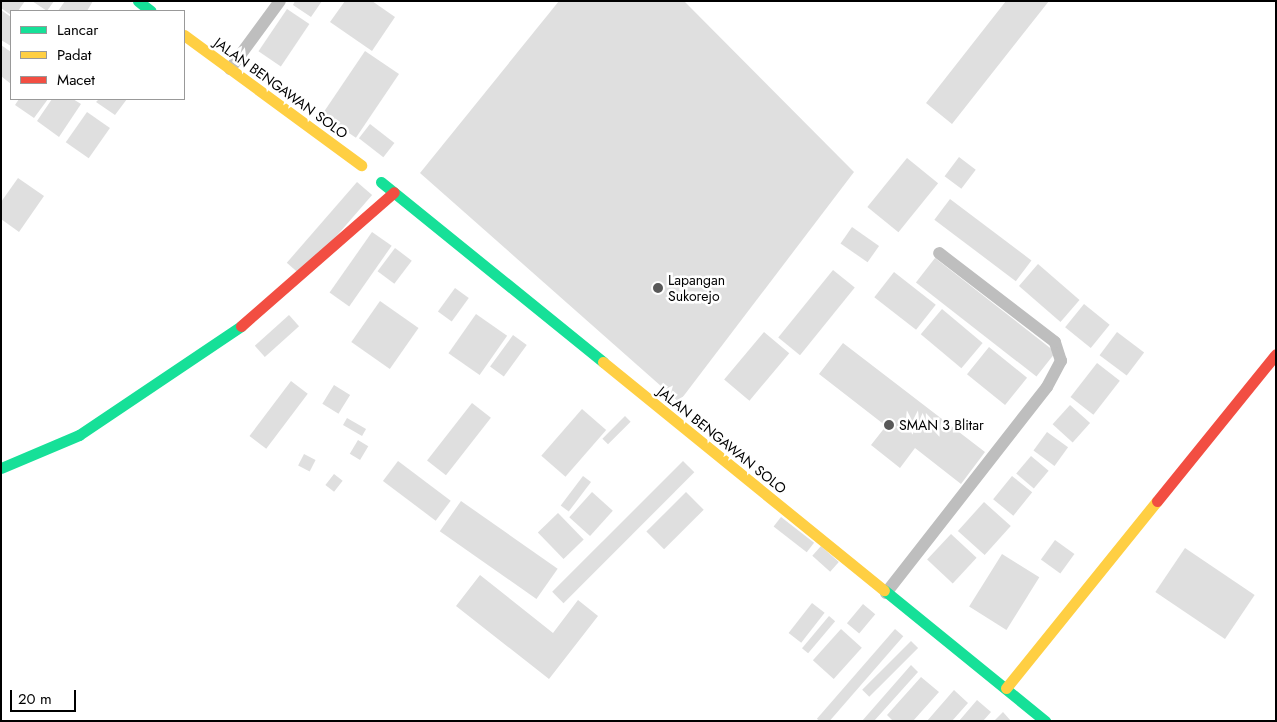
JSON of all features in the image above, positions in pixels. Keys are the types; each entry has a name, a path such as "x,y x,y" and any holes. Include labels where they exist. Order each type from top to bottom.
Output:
{"main road":[{"path":"138,1 151,10"},
{"name":"JALAN BENGAWAN SOLO","path":"185,36 361,165"},
{"name":"JALAN BENGAWAN SOLO","path":"382,182 886,594 1045,721"},
{"path":"1,468 79,435 236,330 325,256 394,192"},
{"path":"1006,688 1276,354"}],"lane":[{"path":"230,70 280,1"},
{"path":"886,594 1047,387 1061,361 1055,342 939,253"}],"building":[{"path":"1,1 25,1 19,10 10,10 10,14 1,8"},
{"path":"32,1 54,1 48,10"},
{"path":"65,1 93,1 88,10 59,10"},
{"path":"295,1 322,1 311,17 293,5"},
{"path":"345,1 372,1 395,17 372,51 330,22"},
{"name":"Lapangan Sukorejo","path":"559,1 684,1 854,172 679,402 420,173"},
{"path":"1006,1 1049,1 952,124 926,103"},
{"path":"287,9 309,24 281,66 258,51"},
{"path":"1,10 10,16 10,45 1,40"},
{"path":"1,45 10,51 10,83 1,76"},
{"path":"365,51 399,74 356,138 322,115"},
{"path":"18,100 47,100 34,118 15,105"},
{"path":"51,100 75,100 81,104 59,137 37,121"},
{"path":"98,100 126,100 115,115 96,102"},
{"path":"87,112 110,128 89,158 66,142"},
{"path":"370,124 394,143 383,157 359,138"},
{"path":"959,157 976,170 961,189 945,176"},
{"path":"907,158 938,183 898,232 867,207"},
{"path":"18,178 44,196 19,232 1,219 1,202"},
{"path":"357,182 372,195 302,276 287,263"},
{"path":"950,199 1031,260 1016,281 934,220"},
{"path":"852,227 879,246 868,262 841,243"},
{"path":"372,232 392,246 349,306 330,293"},
{"path":"395,248 412,261 394,284 378,271"},
{"path":"935,258 1056,352 1036,377 916,282"},
{"path":"1038,264 1080,300 1060,322 1019,286"},
{"path":"833,270 855,288 800,355 778,338"},
{"path":"894,272 936,305 916,330 874,297"},
{"path":"455,288 469,298 452,321 438,311"},
{"path":"380,301 419,328 390,369 351,342"},
{"path":"1084,304 1110,325 1091,348 1065,327"},
{"path":"942,309 983,343 961,368 921,334"},
{"path":"476,314 507,336 480,375 448,353"},
{"path":"289,315 299,326 265,357 255,346"},
{"path":"764,332 789,353 749,401 724,379"},
{"path":"1117,332 1144,352 1127,376 1100,355"},
{"path":"513,335 527,345 504,377 490,367"},
{"path":"843,343 985,452 961,484 915,448 900,468 871,445 886,426 819,374"},
{"path":"989,347 1027,378 1005,405 967,374"},
{"path":"1097,363 1120,381 1093,415 1071,397"},
{"path":"291,381 308,394 266,449 249,436"},
{"path":"334,385 350,395 338,414 322,404"},
{"path":"472,403 491,418 446,475 427,461"},
{"path":"1070,405 1090,423 1073,442 1053,424"},
{"path":"582,409 606,430 565,477 541,456"},
{"path":"625,416 631,422 608,444 602,439"},
{"path":"347,418 366,429 362,436 343,425"},
{"path":"1047,432 1068,447 1055,466 1033,451"},
{"path":"358,440 368,446 360,460 350,454"},
{"path":"304,454 316,460 310,471 298,466"},
{"path":"1031,456 1049,471 1034,488 1016,474"},
{"path":"398,461 451,501 436,521 383,481"},
{"path":"683,461 694,472 563,603 552,592"},
{"path":"334,474 343,481 334,492 325,485"},
{"path":"583,476 591,482 569,512 561,506"},
{"path":"1012,476 1032,492 1013,516 993,499"},
{"path":"592,492 613,511 590,536 569,517"},
{"path":"686,492 704,510 664,549 646,532"},
{"path":"461,501 558,569 536,599 440,531"},
{"path":"984,502 1011,526 985,555 958,531"},
{"path":"558,513 584,540 564,559 538,532"},
{"path":"781,517 814,543 807,552 774,526"},
{"path":"951,534 977,558 953,583 927,560"},
{"path":"1055,540 1074,554 1060,574 1041,559"},
{"path":"821,546 839,562 830,572 812,556"},
{"path":"1185,548 1255,595 1225,639 1155,592"},
{"path":"1002,554 1039,577 1006,630 969,607"},
{"path":"480,575 553,633 578,600 598,616 549,679 456,606"},
{"path":"812,603 825,613 801,643 789,633"},
{"path":"863,604 875,614 859,633 847,623"},
{"path":"829,616 835,621 808,653 802,648"},
{"path":"841,629 862,648 834,679 813,660"},
{"path":"895,629 903,636 830,721 819,721 817,719"},
{"path":"911,641 918,648 869,697 862,690"},
{"path":"911,665 918,672 874,721 862,721"},
{"path":"921,677 939,692 913,721 893,721 887,715"},
{"path":"954,690 968,703 952,721 927,721"},
{"path":"977,700 991,712 983,721 959,721"},
{"path":"1003,712 1011,721 994,721"}],"traffic: fast":[{"path":"138,1 150,10"},
{"path":"381,182 603,362"},
{"path":"1,468 79,435 241,326"},
{"path":"884,590 1045,721"}],"traffic: slow":[{"path":"185,36 361,165"},
{"path":"603,362 884,590"},
{"path":"1006,688 1157,501"}],"traffic: jam":[{"path":"241,326 394,192"},
{"path":"1157,501 1276,354"}],"place":[{"name":"Lapangan Sukorejo","path":"658,288"},
{"name":"SMAN 3 Blitar","path":"889,425"}]}
